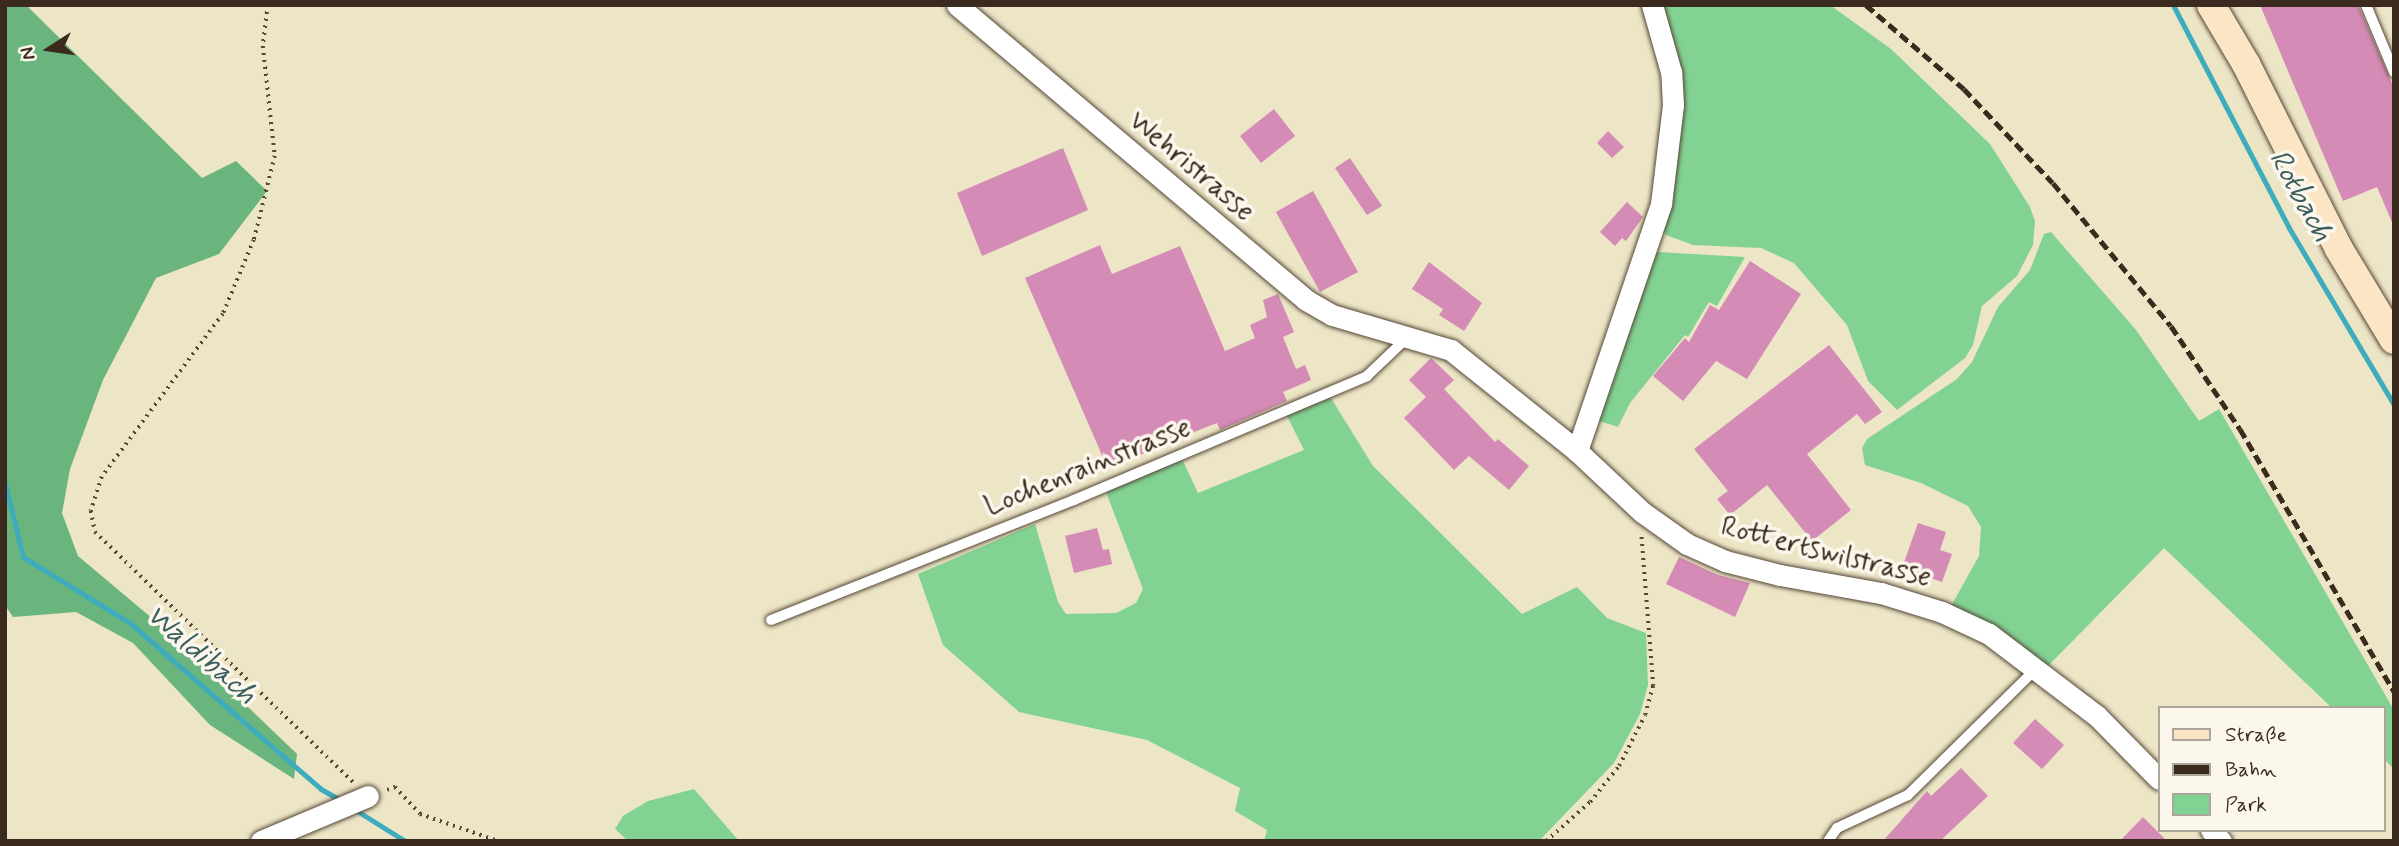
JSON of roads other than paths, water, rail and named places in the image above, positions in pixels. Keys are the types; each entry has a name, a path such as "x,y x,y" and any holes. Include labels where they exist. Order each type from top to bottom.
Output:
{"main road":[{"path":"2211,5 2246,64 2339,249 2394,340"}],"street":[{"name":"Wehristrasse","path":"957,5 1306,300 1332,314 1409,337"},
{"path":"1577,451 1661,204 1673,105 1671,72 1652,5"},
{"name":"Rottertswilstrasse","path":"1409,337 1451,349 1577,451 1642,512 1687,544 1725,561 1881,593 1942,612 1989,635 2038,667 2097,716 2158,778"},
{"path":"261,841 368,796"}],"lane":[{"path":"2366,5 2394,72"},
{"name":"Lochenrainstrasse","path":"771,620 1074,500 1367,376 1409,337"},
{"path":"1828,841 1837,828 1908,795 2038,667"}],"waterway":[{"name":"Rotbach","path":"2173,5 2289,228 2394,405"},
{"name":"Waldibach","path":"5,483 23,557 130,623 321,789 340,800"},
{"name":"Waldibach","path":"354,809 405,841"}],"railway":[{"path":"1866,5 1964,89 2053,183 2171,326 2240,429 2394,692"}]}
